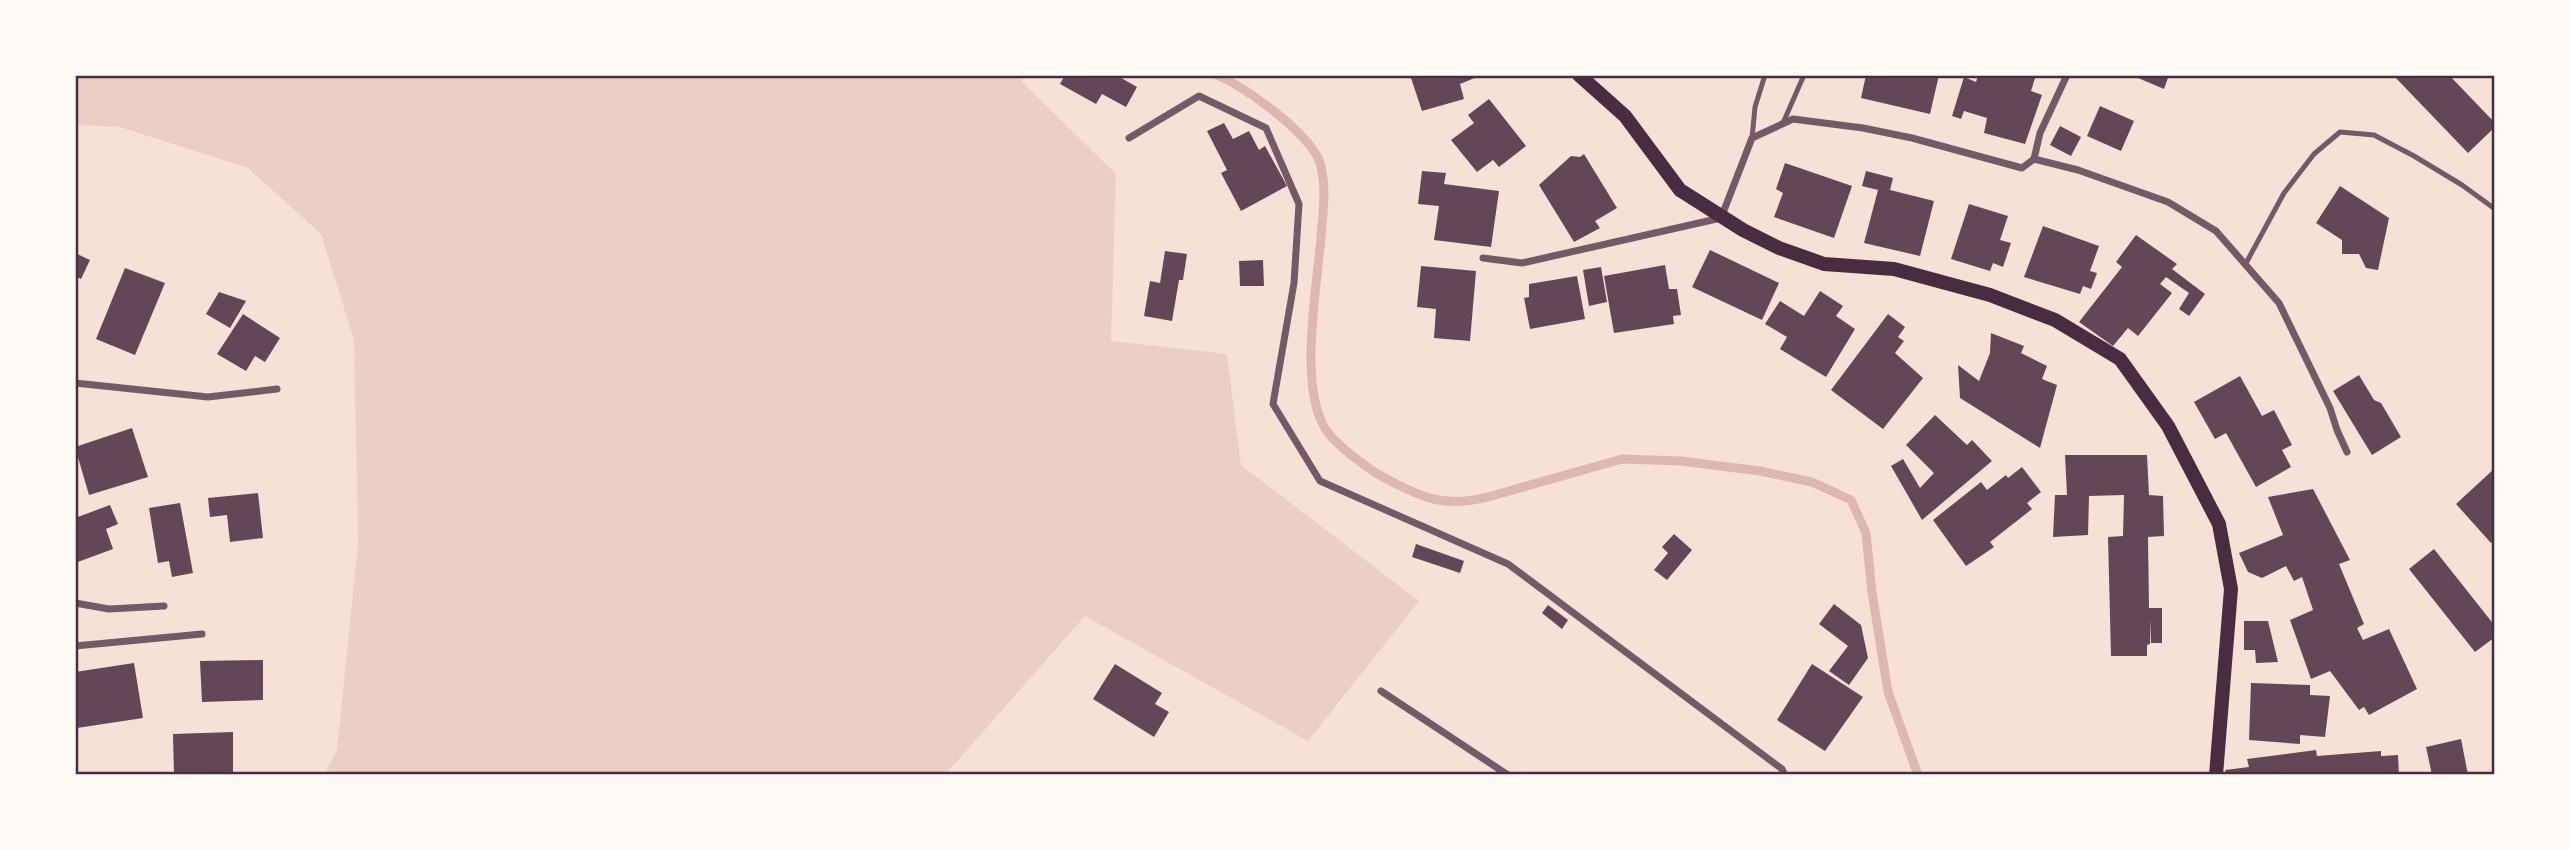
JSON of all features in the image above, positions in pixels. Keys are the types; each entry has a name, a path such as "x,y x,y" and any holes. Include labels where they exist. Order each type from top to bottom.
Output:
{"main road":[{"path":"1579,75 1625,116 1680,190 1721,218 1779,248 1824,264 1894,270 1990,295 2056,320 2120,359 2168,426 2219,524 2231,589 2216,775"}],"street":[{"path":"1483,258 1522,263 1721,218 1752,138 1793,119 1863,128 1912,138 2022,168 2034,159 2040,133 2067,75"},
{"path":"1129,138 1199,96 1266,128 1299,204 1294,283 1273,404 1320,481 1508,565 1782,769 1785,775"},
{"path":"2034,159 2078,170 2168,202 2216,231 2279,303 2330,408 2347,452"},
{"path":"75,383 208,397 277,389"},
{"path":"75,603 109,610 164,606"},
{"path":"75,646 202,634"},
{"path":"1381,691 1508,775"}],"lane":[{"path":"1752,138 1755,107 1765,75"},
{"path":"1783,123 1804,75"},
{"path":"2245,265 2284,193 2314,154 2340,132 2374,135 2462,185 2495,209"}],"shaded area":[{"path":"75,75 1023,75 1022,82 1116,174 1111,341 1227,354 1241,465 1419,601 1308,741 1085,616 945,775 324,775 337,750 358,543 354,340 321,234 248,168 120,127 75,125"}],"building":[{"path":"1065,75 1116,75 1137,87 1126,107 1102,94 1096,104 1060,84"},
{"path":"1410,75 1482,75 1460,84 1464,99 1422,111"},
{"path":"1866,75 1939,75 1930,114 1861,98"},
{"path":"1978,75 2036,75 2031,91 2042,95 2025,144 1984,133 1987,118 1964,111 1961,119 1952,116 1964,77 1976,82"},
{"path":"2131,75 2169,75 2164,89"},
{"path":"2393,75 2449,75 2495,123 2495,127 2468,153"},
{"path":"1489,99 1526,146 1499,167 1493,160 1477,172 1451,140 1474,123 1468,115"},
{"path":"2100,106 2134,121 2121,151 2087,136"},
{"path":"1224,123 1233,139 1249,131 1259,150 1265,146 1287,186 1241,211 1221,173 1227,170 1207,131"},
{"path":"2060,126 2081,137 2071,156 2050,145"},
{"path":"1584,154 1617,208 1595,221 1600,228 1574,242 1539,185 1571,156 1580,157"},
{"path":"1785,163 1852,186 1834,238 1774,217 1783,193 1776,189"},
{"path":"1422,171 1446,173 1444,184 1499,191 1491,247 1434,240 1439,206 1418,204"},
{"path":"1866,171 1893,178 1890,190 1934,201 1920,256 1864,243 1878,190 1862,186"},
{"path":"2340,186 2389,218 2378,270 2366,268 2359,254 2342,254 2342,240 2316,223"},
{"path":"1969,204 2008,216 2000,240 2011,243 2003,267 1993,263 1990,271 1951,259"},
{"path":"2043,226 2099,246 2090,271 2097,273 2091,289 2083,286 2080,294 2024,277"},
{"path":"2136,235 2177,264 2172,269 2205,294 2189,316 2179,309 2189,293 2166,277 2160,284 2172,293 2138,336 2128,328 2113,346 2079,322 2122,267 2116,262"},
{"path":"1710,250 1779,283 1762,320 1692,287"},
{"path":"1165,251 1187,254 1183,280 1179,280 1172,321 1144,316 1150,281 1160,283"},
{"path":"75,253 90,260 81,279 75,276"},
{"path":"1263,260 1264,286 1240,286 1239,261"},
{"path":"1665,265 1669,289 1677,289 1681,315 1673,316 1674,324 1614,333 1604,276"},
{"path":"1421,266 1476,271 1470,341 1434,338 1436,309 1417,307"},
{"path":"1601,267 1607,302 1589,306 1583,270"},
{"path":"125,268 165,283 135,355 96,339"},
{"path":"1577,276 1585,319 1530,329 1524,298 1529,297 1529,284"},
{"path":"1820,291 1843,306 1836,316 1855,329 1826,377 1780,349 1787,337 1765,324 1780,301 1804,316"},
{"path":"219,292 246,301 230,328 206,314"},
{"path":"243,314 280,338 265,362 255,356 246,371 217,354"},
{"path":"1888,314 1905,327 1898,337 1904,341 1895,353 1923,378 1883,429 1831,390"},
{"path":"1991,333 2024,346 2021,353 2047,366 2042,379 2057,385 2040,448 1960,398 1958,365 1979,381 1990,353"},
{"path":"2359,375 2374,400 2381,403 2401,437 2372,455 2333,391"},
{"path":"2240,376 2262,416 2274,410 2292,445 2282,450 2291,467 2256,487 2226,433 2215,439 2194,402"},
{"path":"1935,415 1967,445 1972,440 1992,461 1922,520 1891,466 1903,459 1920,488 1934,473 1906,445"},
{"path":"132,428 148,477 89,495 75,447"},
{"path":"2065,455 2147,455 2149,495 2163,496 2164,536 2148,537 2149,608 2162,608 2162,643 2151,643 2150,619 2147,656 2111,656 2108,537 2123,536 2124,495 2089,496 2088,535 2053,537 2055,495 2067,495"},
{"path":"2022,467 2041,492 2027,503 2032,509 1990,542 1994,547 1966,566 1933,520 1981,482 1987,490 2006,475 2008,478"},
{"path":"2495,468 2495,540 2491,543 2456,504"},
{"path":"2313,489 2350,560 2339,564 2364,624 2357,628 2363,640 2389,629 2417,689 2369,715 2364,707 2359,710 2330,671 2311,679 2290,620 2313,610 2302,577 2294,581 2286,566 2262,578 2248,572 2239,553 2283,535 2268,497"},
{"path":"258,493 263,538 230,542 227,515 210,517 208,498"},
{"path":"180,503 193,573 172,577 169,561 158,563 149,508"},
{"path":"110,505 118,524 106,529 113,549 75,563 75,518"},
{"path":"1674,534 1692,550 1667,580 1654,570 1668,553 1662,547"},
{"path":"1416,544 1464,561 1460,573 1412,557"},
{"path":"2434,549 2495,626 2495,637 2475,652 2409,569"},
{"path":"1834,604 1861,625 1868,658 1849,685 1829,671 1848,646 1819,624"},
{"path":"1548,605 1568,620 1562,629 1542,613"},
{"path":"2244,621 2268,621 2278,662 2256,663 2255,650 2244,650"},
{"path":"263,660 263,700 202,702 200,661"},
{"path":"134,663 143,718 77,728 75,672"},
{"path":"1115,664 1162,693 1155,704 1169,712 1154,737 1093,699"},
{"path":"1812,664 1863,697 1825,751 1777,720"},
{"path":"2251,683 2310,685 2310,695 2330,696 2325,737 2300,735 2300,744 2249,740"},
{"path":"233,732 233,775 174,775 173,734"},
{"path":"2461,739 2468,775 2432,775 2426,747"},
{"path":"2316,750 2317,756 2381,751 2381,756 2398,755 2399,775 2226,775 2225,770 2249,767 2247,759"}],"waterway":[{"path":"1217,75 1244,90 1291,125 1314,151 1320,163 1324,200 1313,309 1311,363 1318,411 1326,430 1337,442 1383,477 1410,491 1446,501 1488,497 1622,459 1681,461 1760,471 1812,482 1851,500 1866,533 1872,592 1888,692 1918,775"}]}
